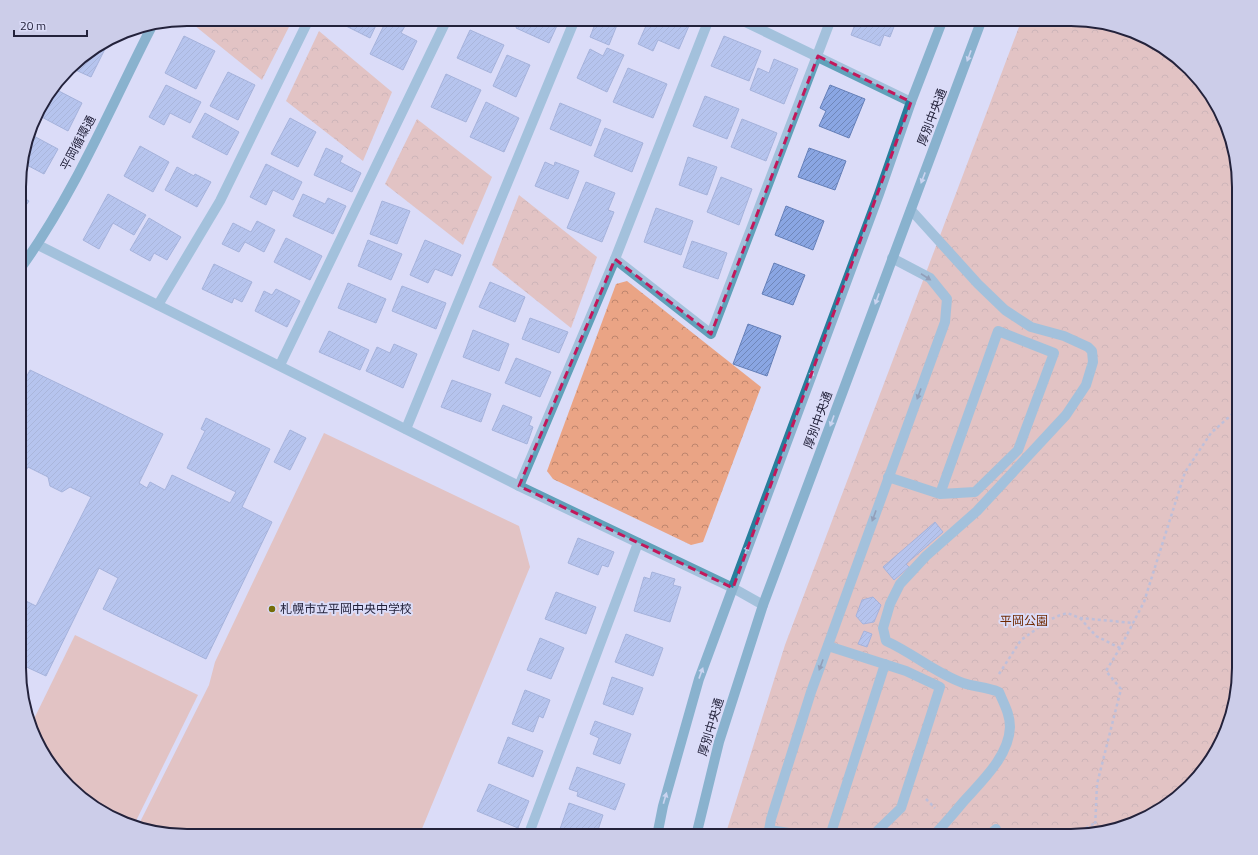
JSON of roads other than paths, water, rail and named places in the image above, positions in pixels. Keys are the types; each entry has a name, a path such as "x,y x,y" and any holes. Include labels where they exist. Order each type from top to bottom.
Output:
{"main road":[{"name":"厚別中央通","path":"658,829 663,806 699,679 940,26"},
{"name":"厚別中央通","path":"698,829 719,742 764,605 979,26"},
{"name":"平岡循環通","path":"26,261 38,245 96,140 150,30"}],"street":[{"path":"158,305 220,201 306,26"},
{"path":"280,365 444,26"},
{"path":"406,429 572,26"},
{"path":"519,486 614,259 706,26"},
{"path":"755,26 911,102"},
{"path":"614,259 711,334 829,26"},
{"path":"911,210 978,284 1005,310 1031,327 1064,336 1088,347 1092,351 1093,362 1086,385 1066,415 977,511 926,556 900,584 890,604 883,628 886,641 904,649 939,672 963,683 990,688 999,692 1008,712 1010,727 1008,742 1000,757 983,780 939,829"},
{"path":"38,245 519,486 733,588 764,605"},
{"path":"770,829 811,692 945,322 947,299 930,278 892,258"},
{"path":"888,477 940,494 975,492 1018,450 1054,354 998,331 940,494"},
{"path":"531,829 638,543"},
{"path":"828,646 906,671 940,687 901,808 879,829"},
{"path":"832,829 885,664"}],"place":[{"name":"札幌市立平岡中央中学校","path":"272,609"}],"park label":[{"name":"平岡公園","path":"1024,621"}]}
